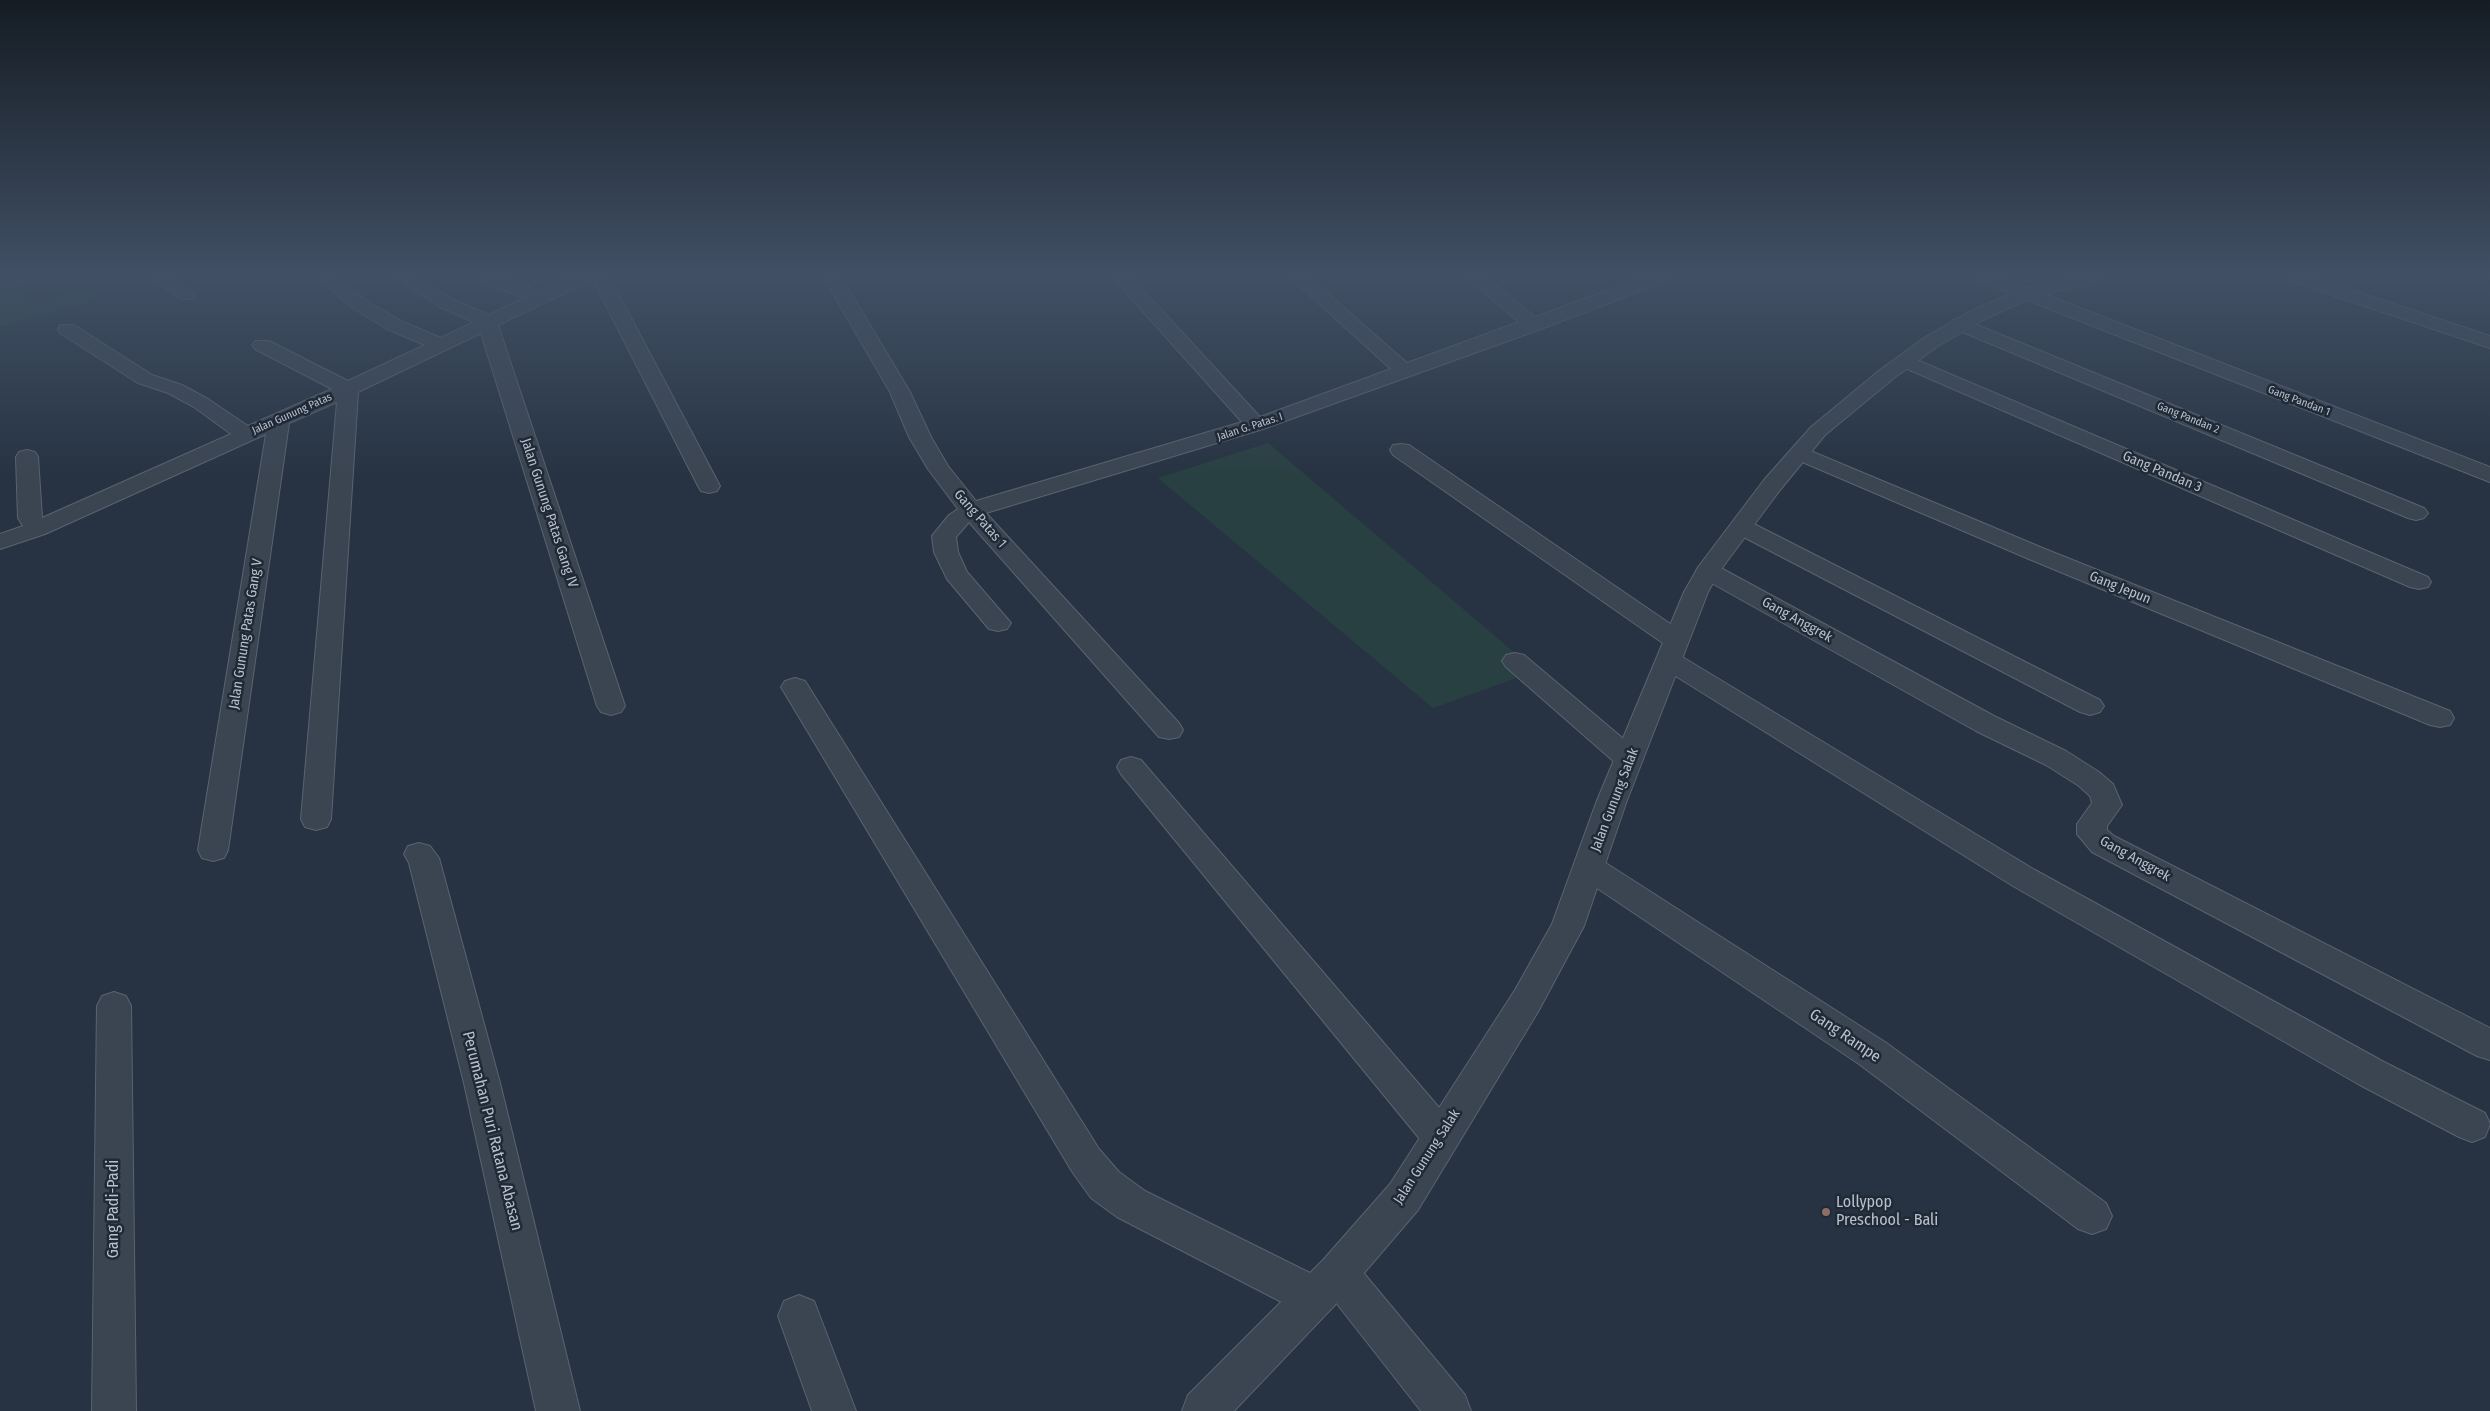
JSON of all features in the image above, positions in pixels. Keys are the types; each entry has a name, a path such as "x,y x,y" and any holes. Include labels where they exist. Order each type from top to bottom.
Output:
{"street":[{"path":"90,344 145,379 175,389 201,403 245,434"},
{"name":"Jalan Gunung Patas","path":"0,542 37,529 348,389 440,344"},
{"name":"Jalan Gunung Patas Gang IV","path":"495,344 611,706"},
{"path":"635,344 709,486"},
{"name":"Gang Patas 1","path":"872,344 900,392 920,437 939,470 971,510 1169,730"},
{"path":"1182,344 1256,425"},
{"path":"1374,344 1406,372"},
{"name":"Jalan G. Patas. I","path":"998,623 956,574 946,552 944,536 957,520 971,510 1256,425 1483,344"},
{"name":"Jalan Gunung Salak","path":"1204,1411 1326,1285 1404,1197 1532,991 1568,926 1612,803 1696,592 1708,571 1772,484 1818,431 1905,361 1930,344"},
{"name":"Gang Pandan 2","path":"2008,344 2416,512"},
{"name":"Gang Pandan 1","path":"2152,344 2490,475"},
{"path":"262,345 348,389 316,819"},
{"name":"Gang Pandan 3","path":"1905,361 2419,582"},
{"name":"Jalan Gunung Patas Gang V","path":"213,850 279,419"},
{"path":"1401,450 1673,651 2024,878 2371,1073 2472,1125"},
{"name":"Gang Jepun","path":"1801,452 2037,554 2440,718"},
{"path":"27,457 30,518 37,529"},
{"path":"1742,527 2090,706"},
{"name":"Gang Anggrek","path":"1708,571 1986,724 2056,758 2089,779 2103,791 2107,805 2092,824 2092,834 2103,844 2490,1045"},
{"path":"1515,661 1629,760"},
{"path":"795,687 1086,1161 1105,1185 1131,1204 1326,1285 1449,1411"},
{"path":"1131,767 1441,1138"},
{"name":"Perumahan Puri Ratana Abasan","path":"418,854 423,858 482,1083 558,1411"},
{"name":"Gang Rampe","path":"1590,868 1872,1053 2092,1216"},
{"name":"Gang Padi-Padi","path":"114,1006 114,1411"},
{"path":"799,1316 834,1411"}],"green space":[{"path":"1268,443 1536,671 1433,708 1158,478"}],"place":[{"name":"Lollypop Preschool - Bali","path":"1826,1212"}]}
